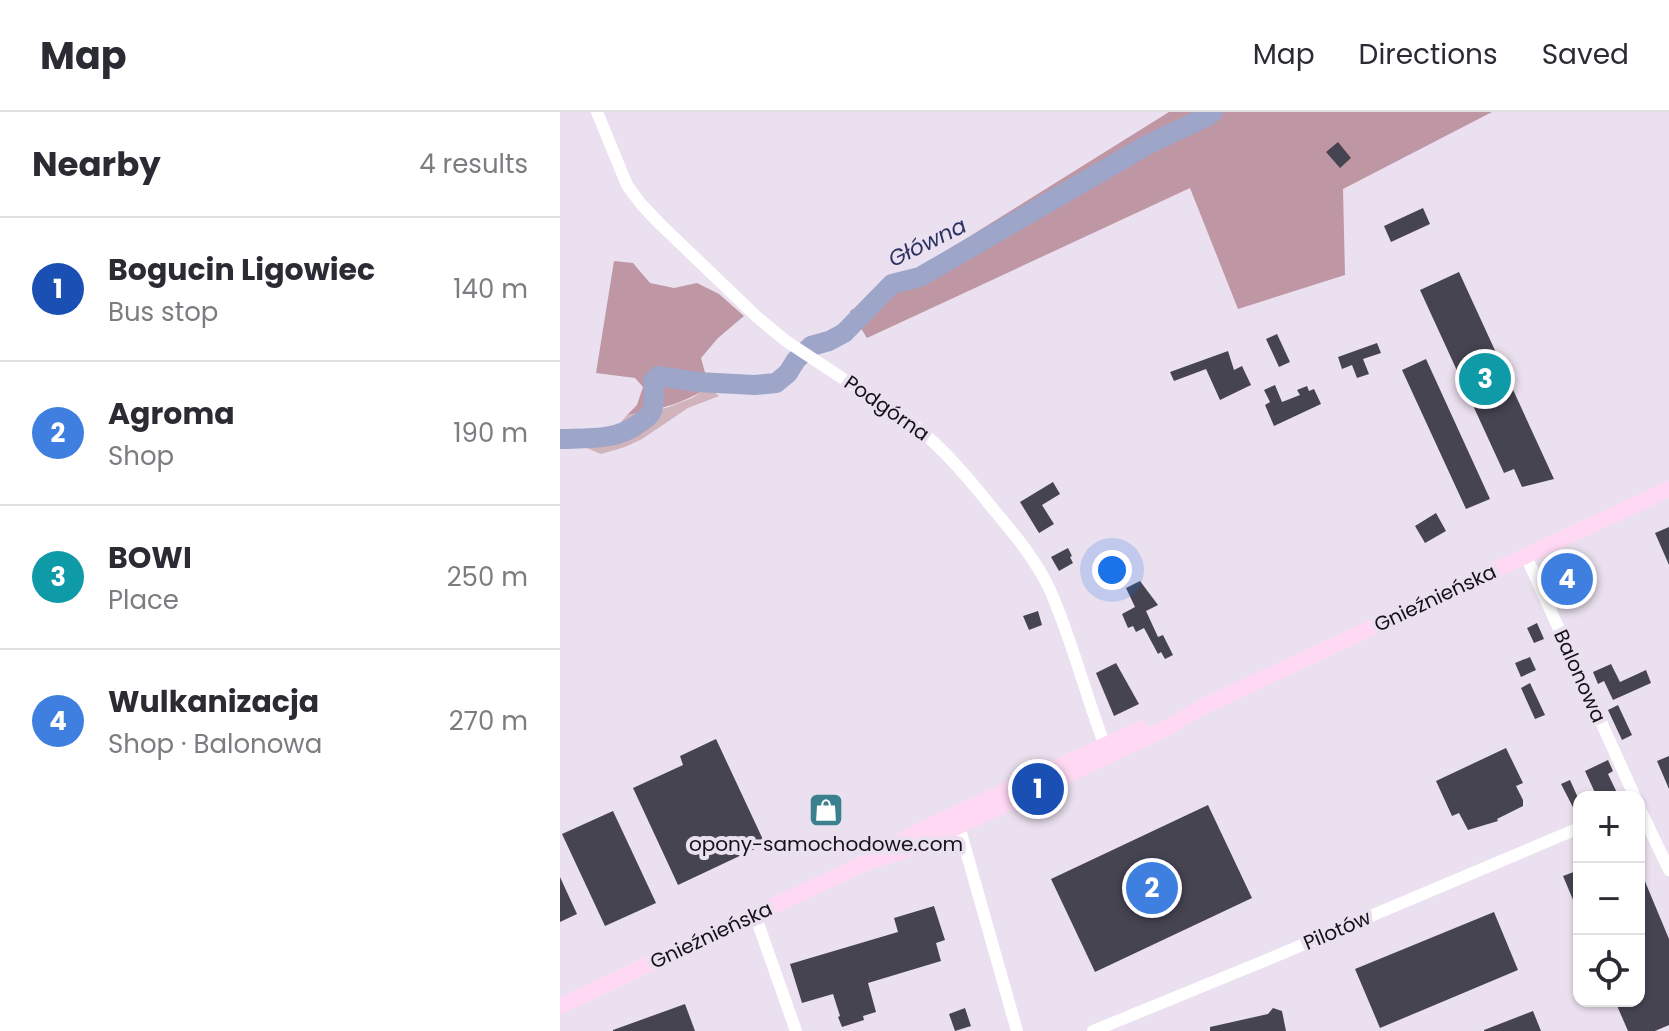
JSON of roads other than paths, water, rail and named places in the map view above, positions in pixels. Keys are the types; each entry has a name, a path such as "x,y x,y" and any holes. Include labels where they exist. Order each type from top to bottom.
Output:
{"main road":[{"name":"Gnieźnieńska","path":"560,1006 863,864 912,835 957,820 1107,750 1167,728 1202,707 1669,489"}],"street":[{"name":"Podgórna","path":"597,112 627,185 641,204 728,290 786,341 819,360 935,442 1020,541 1050,590 1107,750"},
{"name":"Balonowa","path":"1526,556 1632,791"},
{"path":"957,820 1017,1031"},
{"path":"1645,820 1669,870"},
{"name":"Pilotów","path":"1093,1031 1573,831"},
{"path":"755,915 796,1031"}],"waterway":[{"name":"Główna","path":"560,439 602,437 632,428 652,412 653,381 658,376 697,382 776,383 811,346 844,333 892,284 920,277 1147,145 1213,112"}],"place":[{"name":"BOWI","path":"1485,379"},
{"name":"Wulkanizacja","path":"1567,579"},
{"name":"Bogucin Ligowiec","path":"1038,789"},
{"name":"opony-samochodowe.com","path":"826,810"},
{"name":"Agroma","path":"1152,888"}]}
